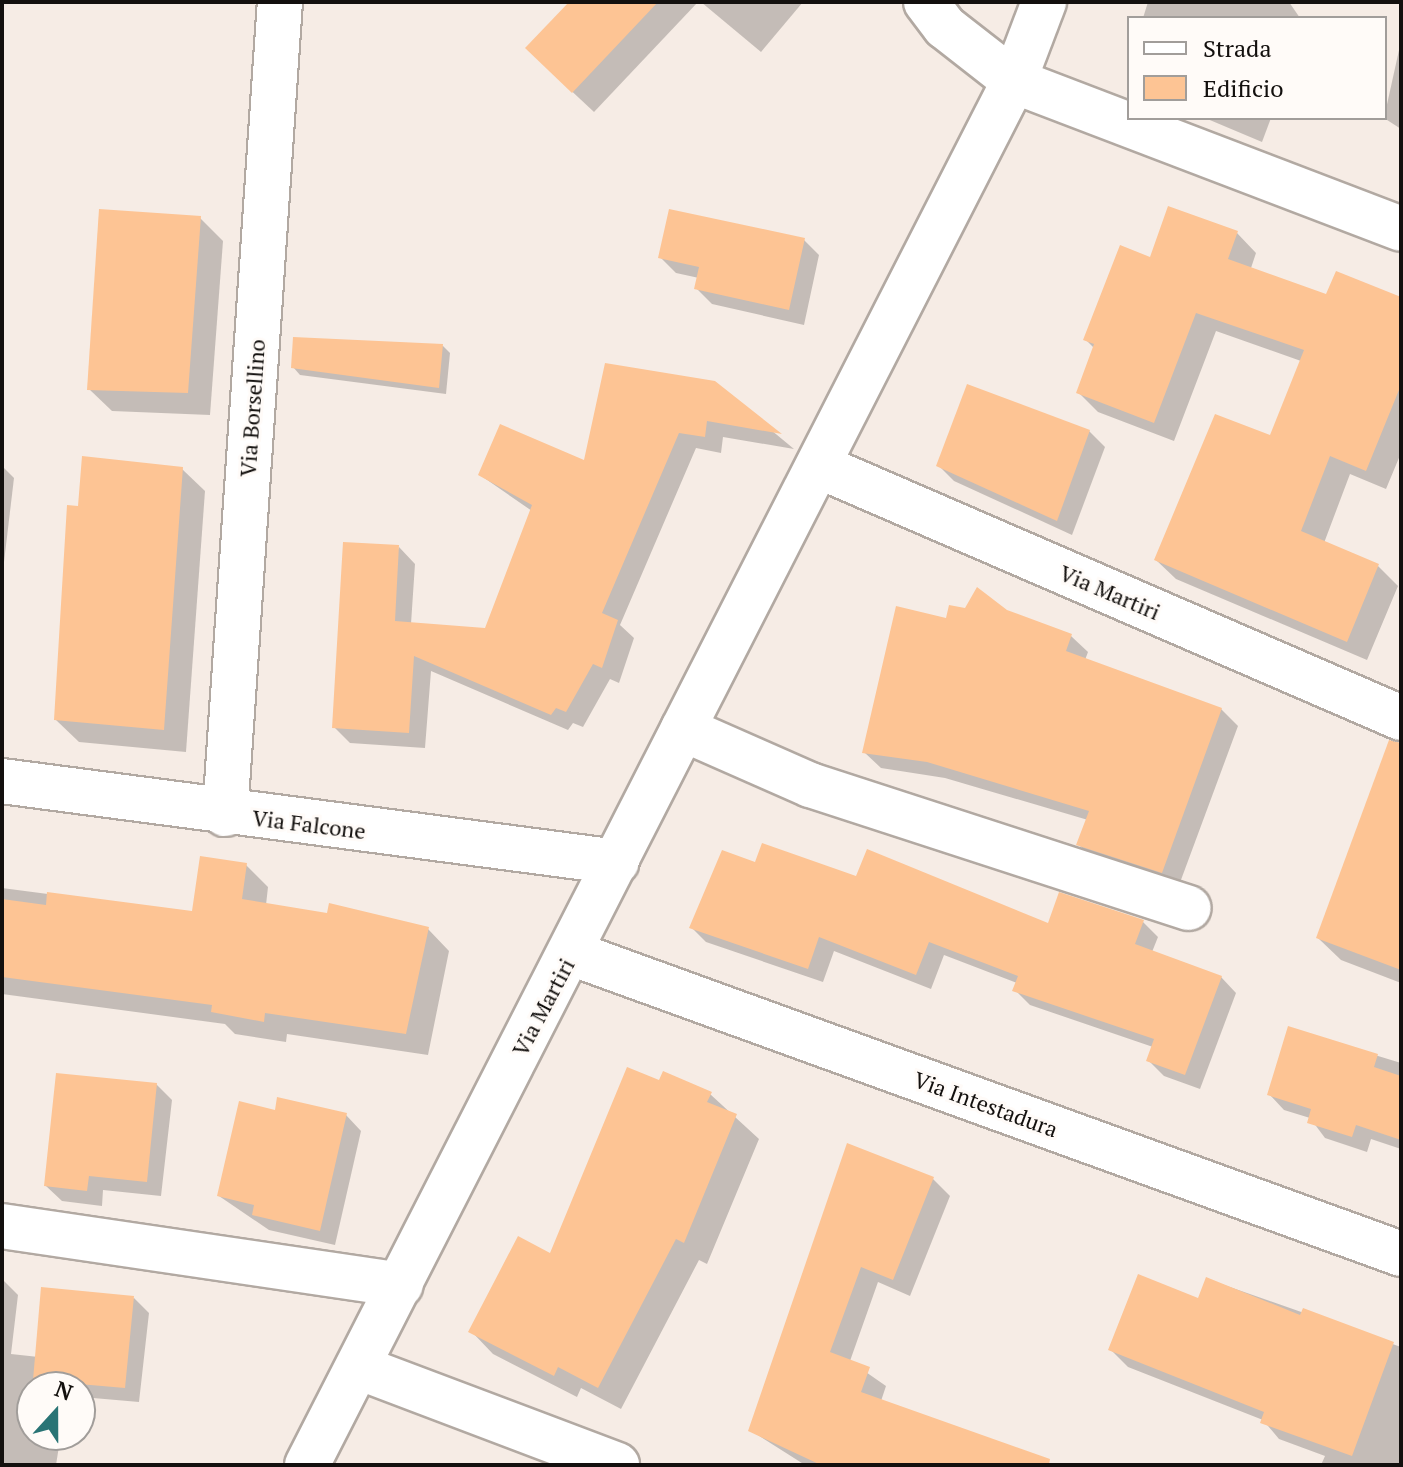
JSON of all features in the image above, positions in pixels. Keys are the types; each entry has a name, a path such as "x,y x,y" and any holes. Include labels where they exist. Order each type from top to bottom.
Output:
{"street":[{"name":"Via Borsellino","path":"225,814 280,2"},
{"path":"926,2 945,27 1014,81 1401,229"},
{"name":"Via Martiri","path":"307,1465 1014,81 1044,2"},
{"name":"Via Martiri","path":"819,466 1401,718"},
{"path":"683,729 810,785 1189,908"},
{"name":"Via Falcone","path":"2,781 225,814 617,862"},
{"name":"Via Intestadura","path":"571,953 1401,1254"},
{"path":"2,1226 401,1285"},
{"path":"358,1367 617,1465"}],"building":[{"path":"569,2 658,2 572,93 525,48"},
{"path":"1168,206 1238,231 1228,259 1326,294 1336,271 1401,297 1401,385 1366,471 1330,456 1301,531 1379,564 1347,642 1154,560 1215,414 1270,435 1304,350 1196,313 1154,423 1076,393 1094,344 1083,340 1120,245 1150,257"},
{"path":"99,209 201,216 188,393 87,390"},
{"path":"669,209 805,238 789,310 694,289 699,267 658,258"},
{"path":"293,337 443,344 439,388 291,368"},
{"path":"605,363 715,381 782,434 707,421 705,437 679,433 602,613 618,620 602,668 593,664 566,712 556,708 551,715 414,656 409,733 332,728 343,542 399,545 395,621 485,628 532,505 478,475 500,424 584,460"},
{"path":"967,384 1090,430 1057,521 936,466"},
{"path":"82,456 183,467 164,730 54,720 67,505 78,506"},
{"path":"977,587 1007,610 1072,634 1066,651 1222,708 1162,873 1076,845 1089,811 927,762 862,753 896,606 946,618 949,605 965,608"},
{"path":"1389,740 1401,743 1401,970 1316,938"},
{"path":"762,843 856,876 867,849 1048,923 1059,892 1144,920 1135,944 1222,976 1185,1075 1146,1061 1154,1039 1012,991 1018,976 929,942 916,975 819,937 808,969 689,928 722,850 755,862"},
{"path":"200,856 247,863 242,899 327,913 329,903 429,927 406,1034 265,1013 264,1022 211,1012 212,1005 2,977 2,899 46,905 47,892 192,911"},
{"path":"1288,1026 1378,1054 1374,1067 1401,1076 1401,1140 1356,1125 1352,1137 1307,1123 1311,1109 1267,1095"},
{"path":"627,1067 659,1080 663,1071 712,1092 707,1102 737,1114 684,1243 676,1239 598,1388 558,1367 554,1376 468,1332 518,1236 550,1253"},
{"path":"56,1073 157,1083 147,1182 89,1176 87,1191 44,1186"},
{"path":"277,1097 347,1113 320,1231 252,1215 254,1205 217,1196 239,1101 275,1110"},
{"path":"847,1143 934,1177 893,1280 861,1267 830,1352 870,1367 861,1392 1050,1459 1049,1465 821,1465 748,1431"},
{"path":"1138,1274 1198,1298 1206,1277 1300,1315 1303,1308 1394,1342 1352,1456 1260,1423 1264,1412 1108,1350"},
{"path":"41,1287 134,1296 125,1388 96,1385 96,1371 34,1371"}]}
